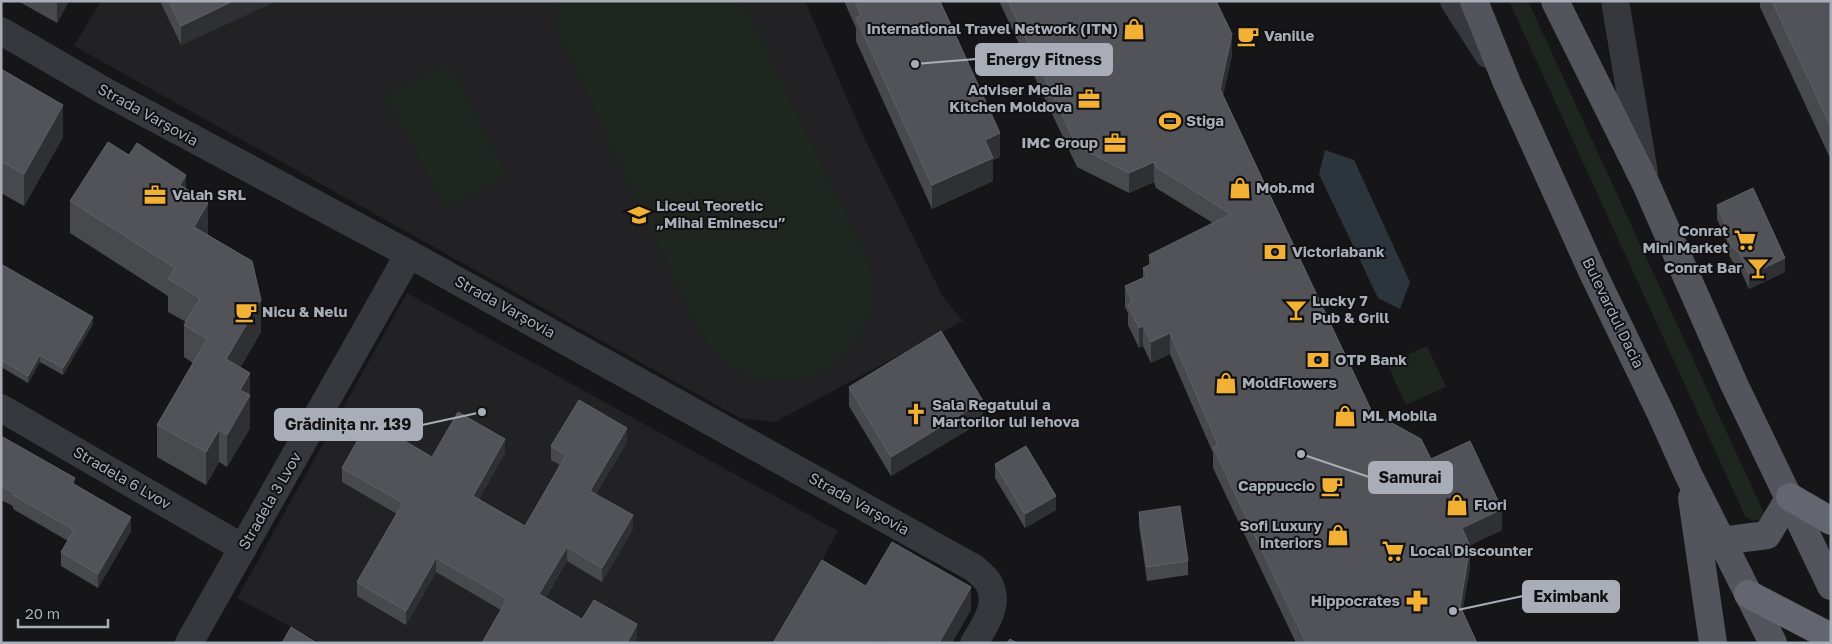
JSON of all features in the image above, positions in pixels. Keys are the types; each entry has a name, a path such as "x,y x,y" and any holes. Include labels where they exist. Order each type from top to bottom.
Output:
{"highway":[{"path":"1790,497 1831,521"},
{"path":"1748,594 1831,637"}],"main road":[{"name":"Bulevardul Dacia","path":"1474,1 1507,83 1593,273 1688,474 1773,643"},
{"path":"1555,1 1646,184 1734,384 1790,497 1831,586"},
{"path":"1688,474 1713,643"},
{"path":"1721,541 1767,535 1790,497"}],"street":[{"name":"Bulevardul Dacia","path":"1454,1 1507,83"},
{"path":"1615,1 1646,184"},
{"name":"Strada Varșovia","path":"1,31 108,93 409,254 974,568 988,583 993,599 992,612 974,643"},
{"name":"Stradela 3 Lvov","path":"189,643 409,254"},
{"name":"Stradela 6 Lvov","path":"1,408 243,548"}],"shaded area":[{"name":"Liceul Teoretic „Mihai Eminescu”","path":"101,1 805,1 862,133 943,297 963,321 775,422 740,418 74,46"},
{"path":"554,1 743,1 866,253 870,266 873,279 873,299 865,327 853,346 838,361 820,372 800,379 779,381 757,378 736,370 720,358 711,348 699,332 555,28"},
{"path":"1509,1 1528,1 1764,513 1761,519 1752,520 1745,516"},
{"path":"449,62 508,175 445,208 385,95"},
{"path":"1325,150 1354,160 1410,282 1400,309 1378,298 1319,174"},
{"path":"407,293 838,531 777,643 321,643 237,598"},
{"path":"1427,346 1446,387 1406,405 1387,364"}],"building":[{"path":"169,1 233,1 181,26"},
{"path":"855,1 940,1 1000,133 985,140 993,158 932,185 856,18 861,15"},
{"path":"1008,1 1216,1 1232,34 1220,89 1372,412 1421,439 1431,459 1470,441 1502,509 1462,528 1470,546 1460,606 1477,643 1306,643 1213,447 1218,445 1170,333 1151,342 1143,326 1139,328 1128,305 1132,302 1125,286 1147,276 1143,268 1153,263 1149,255 1231,214 1156,167 1154,162 1129,173 1077,146"},
{"path":"1772,1 1831,1 1831,127"},
{"path":"1,69 63,105 24,174 1,161"},
{"path":"108,142 129,155 137,143 186,175 180,185 208,203 194,227 252,261 261,300 226,359 250,373 240,390 250,395 227,435 219,430 206,452 157,425 207,339 184,325 200,298 168,279 175,268 70,201"},
{"path":"1753,188 1785,258 1749,275 1739,253 1732,247 1727,236 1727,228 1717,205"},
{"path":"1,264 93,317 63,368 40,355 28,376 1,360"},
{"name":"Sala Regatului a Martorilor lui Iehova","path":"941,331 983,401 891,457 849,387"},
{"path":"579,400 627,428 590,491 633,515 602,568 567,547 539,594 582,619 594,600 637,624 627,643 482,643 507,599 436,558 406,611 357,582 403,503 342,468 369,420 432,457 458,412 505,439 473,496 525,526 566,455 551,446"},
{"path":"1,436 75,478 72,483 131,517 98,574 61,552 74,530 13,495 14,493 1,486"},
{"path":"1026,446 1056,496 1025,514 995,464"},
{"path":"1180,506 1188,561 1147,567 1139,512"},
{"path":"892,542 971,587 939,643 883,643 879,641 878,643 773,643 822,560 866,586"},
{"path":"291,627 317,643 282,643"},
{"path":"1010,639 1017,643 1007,643"}],"place":[{"name":"International Travel Network (ITN)","path":"1134,29"},
{"name":"Vanille","path":"1248,36"},
{"name":"Energy Fitness","path":"915,64"},
{"name":"Adviser Media Kitchen Moldova","path":"1089,99"},
{"name":"Stiga","path":"1170,121"},
{"name":"IMC Group","path":"1115,143"},
{"name":"Mob.md","path":"1240,188"},
{"name":"Valah SRL","path":"155,195"},
{"name":"Liceul Teoretic „Mihai Eminescu”","path":"639,215"},
{"name":"Conrat Mini Market","path":"1745,240"},
{"name":"Victoriabank","path":"1275,252"},
{"name":"Conrat Bar","path":"1758,268"},
{"name":"Lucky 7 Pub & Grill","path":"1296,310"},
{"name":"Nicu & Nelu","path":"246,312"},
{"name":"OTP Bank","path":"1318,360"},
{"name":"MoldFlowers","path":"1226,383"},
{"name":"Grădinița nr. 139","path":"482,412"},
{"name":"Sala Regatului a Martorilor lui Iehova","path":"916,414"},
{"name":"ML Mobila","path":"1345,416"},
{"name":"Samurai","path":"1301,454"},
{"name":"Cappuccio","path":"1332,486"},
{"name":"Flori","path":"1457,505"},
{"name":"Sofi Luxury Interiors","path":"1338,535"},
{"name":"Local Discounter","path":"1393,551"},
{"name":"Hippocrates","path":"1417,601"},
{"name":"Eximbank","path":"1453,611"}]}
